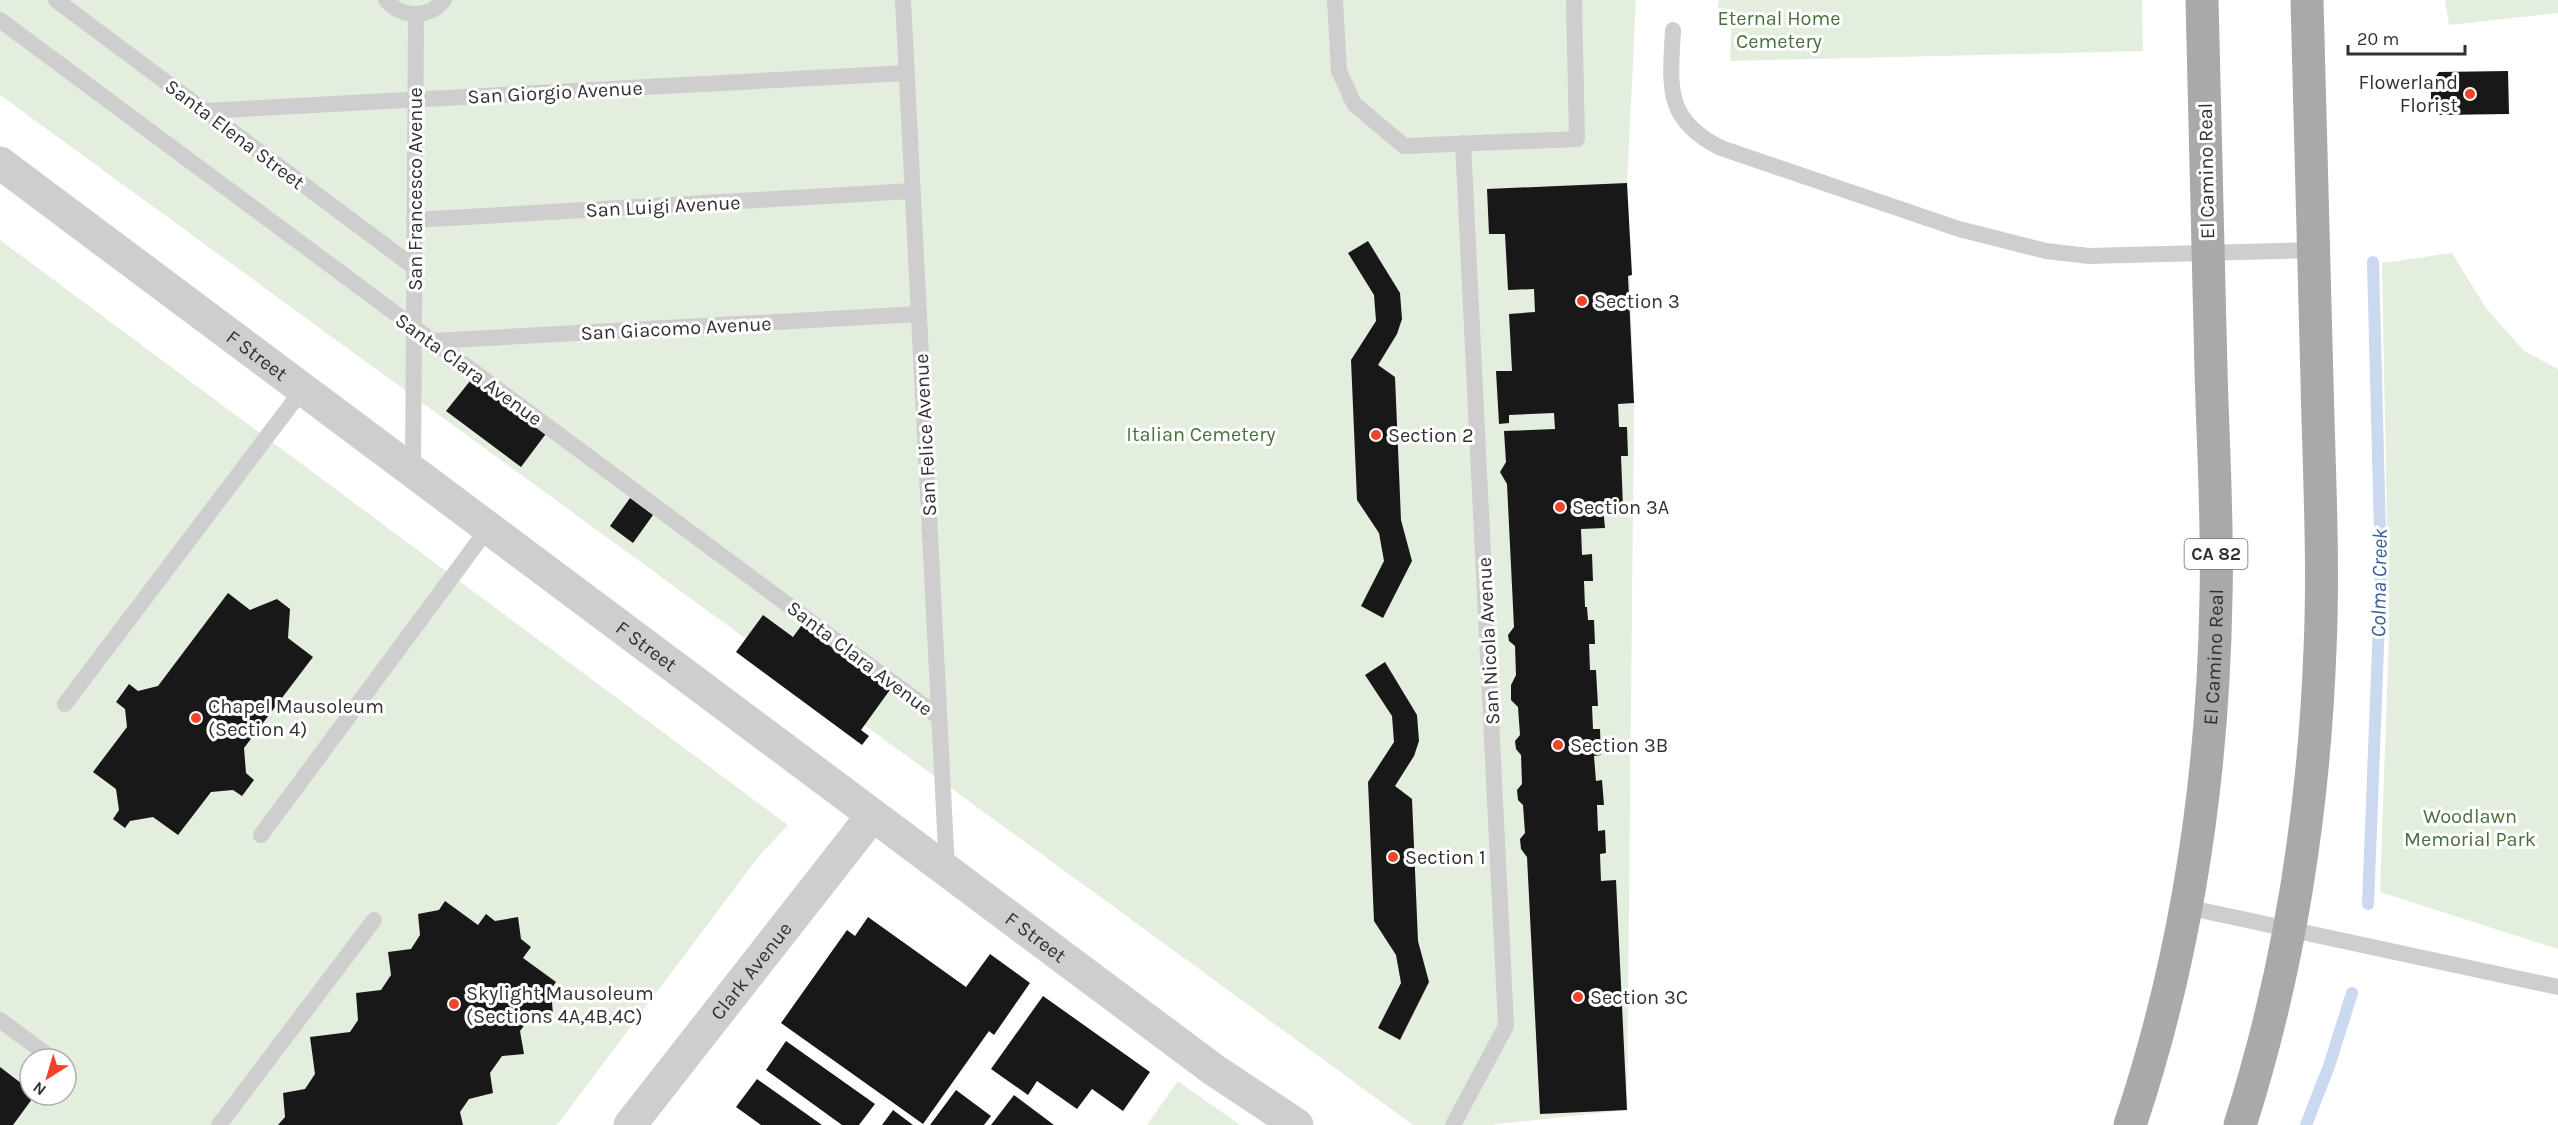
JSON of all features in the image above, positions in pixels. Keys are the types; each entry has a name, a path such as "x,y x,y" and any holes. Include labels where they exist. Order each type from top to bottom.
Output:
{"main road":[{"name":"El Camino Real","path":"2130,1125 2160,1022 2186,907 2211,725 2217,597 2202,0"},
{"path":"2240,1125 2267,1031 2289,928 2311,778 2320,648 2320,498 2307,0"}],"street":[{"name":"F Street","path":"0,163 1214,1070 1297,1125"},
{"name":"Clark Avenue","path":"630,1125 872,816"}],"lane":[{"name":"Santa Elena Street","path":"56,0 414,267"},
{"path":"386,0 392,7 403,13 416,14 428,12 444,0"},
{"name":"San Felice Avenue","path":"903,0 947,870"},
{"path":"1335,0 1339,71 1354,104 1404,146 1577,139 1574,0"},
{"name":"San Francesco Avenue","path":"413,471 416,14"},
{"name":"Santa Clara Avenue","path":"0,20 939,717"},
{"path":"1673,30 1670,82 1677,110 1695,133 1721,148 1959,230 2016,244 2089,256 2314,250"},
{"name":"San Giorgio Avenue","path":"204,111 906,73"},
{"name":"San Nicola Avenue","path":"1453,1125 1506,1026 1463,143"},
{"name":"San Luigi Avenue","path":"414,220 912,191"},
{"name":"San Giacomo Avenue","path":"433,341 918,314"},
{"path":"65,704 303,389"},
{"path":"261,835 489,527"},
{"path":"2186,907 2558,987"},
{"path":"219,1125 374,920"},
{"path":"0,1020 36,1047"}],"green space":[{"name":"Italian Cemetery","path":"0,0 1636,0 1627,183 1634,403 1627,1110 1490,1125 1413,1125 0,95"},
{"name":"Eternal Home Cemetery","path":"1719,0 2142,0 2143,51 1730,61 1732,9 1718,8"},
{"path":"2445,0 2558,0 2558,13 2449,25"},
{"path":"0,240 788,825 759,856 557,1125 0,1125"},
{"name":"Woodlawn Memorial Park","path":"2452,253 2486,308 2524,351 2558,369 2558,949 2380,892 2389,633 2382,263"},
{"path":"1178,1081 1240,1125 1147,1125"}],"building":[{"name":"Flowerland Florist","path":"2508,71 2509,114 2439,115 2431,104 2431,83 2439,72"},
{"path":"1627,183 1632,275 1628,276 1634,403 1618,404 1619,427 1627,427 1628,456 1621,456 1623,507 1603,507 1605,528 1581,529 1582,555 1592,554 1593,581 1584,581 1588,620 1594,620 1595,644 1589,644 1590,670 1596,670 1598,706 1592,706 1593,729 1600,729 1601,755 1594,756 1596,781 1602,780 1604,805 1597,805 1598,831 1605,830 1606,853 1600,854 1601,881 1616,880 1627,1110 1540,1114 1527,857 1521,849 1520,839 1525,833 1523,805 1518,800 1517,790 1522,784 1521,755 1516,749 1515,741 1520,735 1518,707 1511,700 1511,685 1516,675 1515,646 1509,641 1508,635 1514,627 1507,484 1500,472 1506,462 1504,431 1555,429 1554,413 1509,415 1509,423 1499,424 1496,371 1512,371 1509,314 1535,312 1534,289 1508,290 1505,234 1489,234 1487,189"},
{"name":"Section 2","path":"1368,241 1400,293 1402,319 1397,334 1378,365 1395,377 1401,520 1412,561 1383,618 1361,606 1384,561 1379,533 1357,500 1351,360 1376,321 1374,295 1348,253"},
{"path":"470,381 478,386 482,381 548,431 521,467 446,411"},
{"path":"630,498 653,515 633,543 610,526"},
{"name":"Chapel Mausoleum (Section 4)","path":"228,593 250,610 277,599 290,609 288,638 313,657 244,748 246,773 254,780 242,796 233,790 211,792 178,835 153,817 130,821 125,828 113,819 119,810 116,789 93,772 127,727 125,709 116,702 129,684 138,691 158,686"},
{"path":"763,615 793,637 804,622 892,687 861,730 869,736 862,745 736,652"},
{"name":"Section 1","path":"1385,662 1417,715 1419,741 1414,756 1395,786 1412,799 1418,941 1429,982 1400,1040 1378,1028 1401,983 1396,955 1374,921 1368,782 1394,742 1392,716 1365,675"},
{"name":"Skylight Mausoleum (Sections 4A,4B,4C)","path":"445,901 478,925 486,914 495,921 518,917 521,939 531,947 523,958 556,982 551,989 553,1015 529,1019 520,1031 524,1054 502,1056 490,1073 493,1093 469,1099 460,1112 463,1125 278,1125 285,1117 283,1093 305,1089 315,1074 310,1037 350,1032 358,1020 356,993 381,990 391,975 388,952 411,949 420,935 418,914 439,910"},
{"path":"868,917 966,987 990,954 1030,983 994,1035 989,1031 923,1124 781,1023 847,930 855,936"},
{"path":"1043,996 1150,1072 1123,1111 1092,1089 1077,1109 1037,1081 1028,1095 991,1069"},
{"path":"786,1041 875,1104 859,1125 842,1125 766,1070"},
{"path":"0,1067 18,1081 18,1107 26,1107 13,1125 0,1125"},
{"path":"757,1079 822,1125 761,1125 736,1107"},
{"path":"956,1090 991,1116 984,1125 930,1125"},
{"path":"1014,1095 1054,1125 991,1125"},
{"path":"893,1110 913,1125 882,1125"}],"waterway":[{"name":"Colma Creek","path":"2368,904 2381,571 2373,262"},
{"name":"Colma Creek","path":"2306,1125 2329,1066 2352,993"}],"place":[{"name":"Flowerland Florist","path":"2470,94"},
{"name":"Section 3","path":"1582,301"},
{"name":"Section 2","path":"1376,435"},
{"name":"Section 3A","path":"1560,507"},
{"name":"Chapel Mausoleum (Section 4)","path":"196,718"},
{"name":"Section 3B","path":"1558,745"},
{"name":"Section 1","path":"1393,857"},
{"name":"Section 3C","path":"1578,997"},
{"name":"Skylight Mausoleum (Sections 4A,4B,4C)","path":"454,1004"}]}
